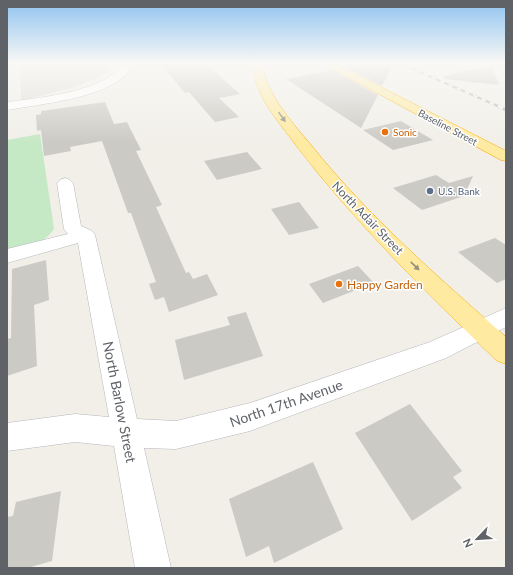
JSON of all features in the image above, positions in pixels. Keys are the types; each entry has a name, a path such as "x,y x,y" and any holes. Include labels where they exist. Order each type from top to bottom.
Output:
{"highway":[{"name":"North Adair Street","path":"266,90 271,101 300,142 323,170 387,239 506,353"},
{"name":"Baseline Street","path":"377,90 506,157"}],"main road":[{"path":"7,106 70,95 87,90"}],"street":[{"path":"65,183 73,229 86,235"},
{"path":"7,256 86,235"},
{"name":"North Barlow Street","path":"86,235 153,568"},
{"name":"North 17th Avenue","path":"7,437 75,428 127,433 176,435 250,417 437,350 506,317"}],"shaded area":[{"path":"21,90 63,90 21,101"}],"green space":[{"path":"40,134 54,229 45,239 39,242 7,251 7,140"}],"building":[{"path":"182,90 235,90 240,94 219,98 239,117 215,122 189,92 185,93"},
{"path":"303,90 368,90 378,95 361,128"},
{"path":"105,102 114,124 127,122 141,150 136,151 162,205 156,207 186,273 189,272 193,279 207,274 218,295 169,312 164,297 155,300 149,284 156,282 131,213 128,213 102,141 70,147 71,151 44,156 41,130 37,131 36,115 41,114 41,111"},
{"path":"401,121 433,140 393,150 363,130"},
{"path":"247,152 262,169 217,180 204,161"},
{"name":"U.S. Bank","path":"436,175 449,183 473,176 464,196 422,210 393,188"},
{"path":"299,202 319,228 289,235 271,209"},
{"path":"495,238 506,245 506,279 497,283 458,252"},
{"path":"46,260 49,300 34,305 37,366 7,376 7,339 11,338 12,269"},
{"name":"Happy Garden","path":"358,266 374,283 323,303 309,284"},
{"path":"246,312 263,356 184,380 175,340 230,325 227,317"},
{"path":"410,404 462,471 453,477 462,488 412,521 355,433"},
{"path":"313,462 343,529 274,563 269,546 246,557 229,499"},
{"path":"61,491 52,561 27,568 7,568 7,517 13,516 16,502"}],"railway":[{"path":"461,90 500,107"},
{"path":"500,107 506,110"}],"place":[{"name":"Sonic","path":"385,132"},
{"name":"U.S. Bank","path":"430,191"},
{"name":"Happy Garden","path":"339,284"}]}
